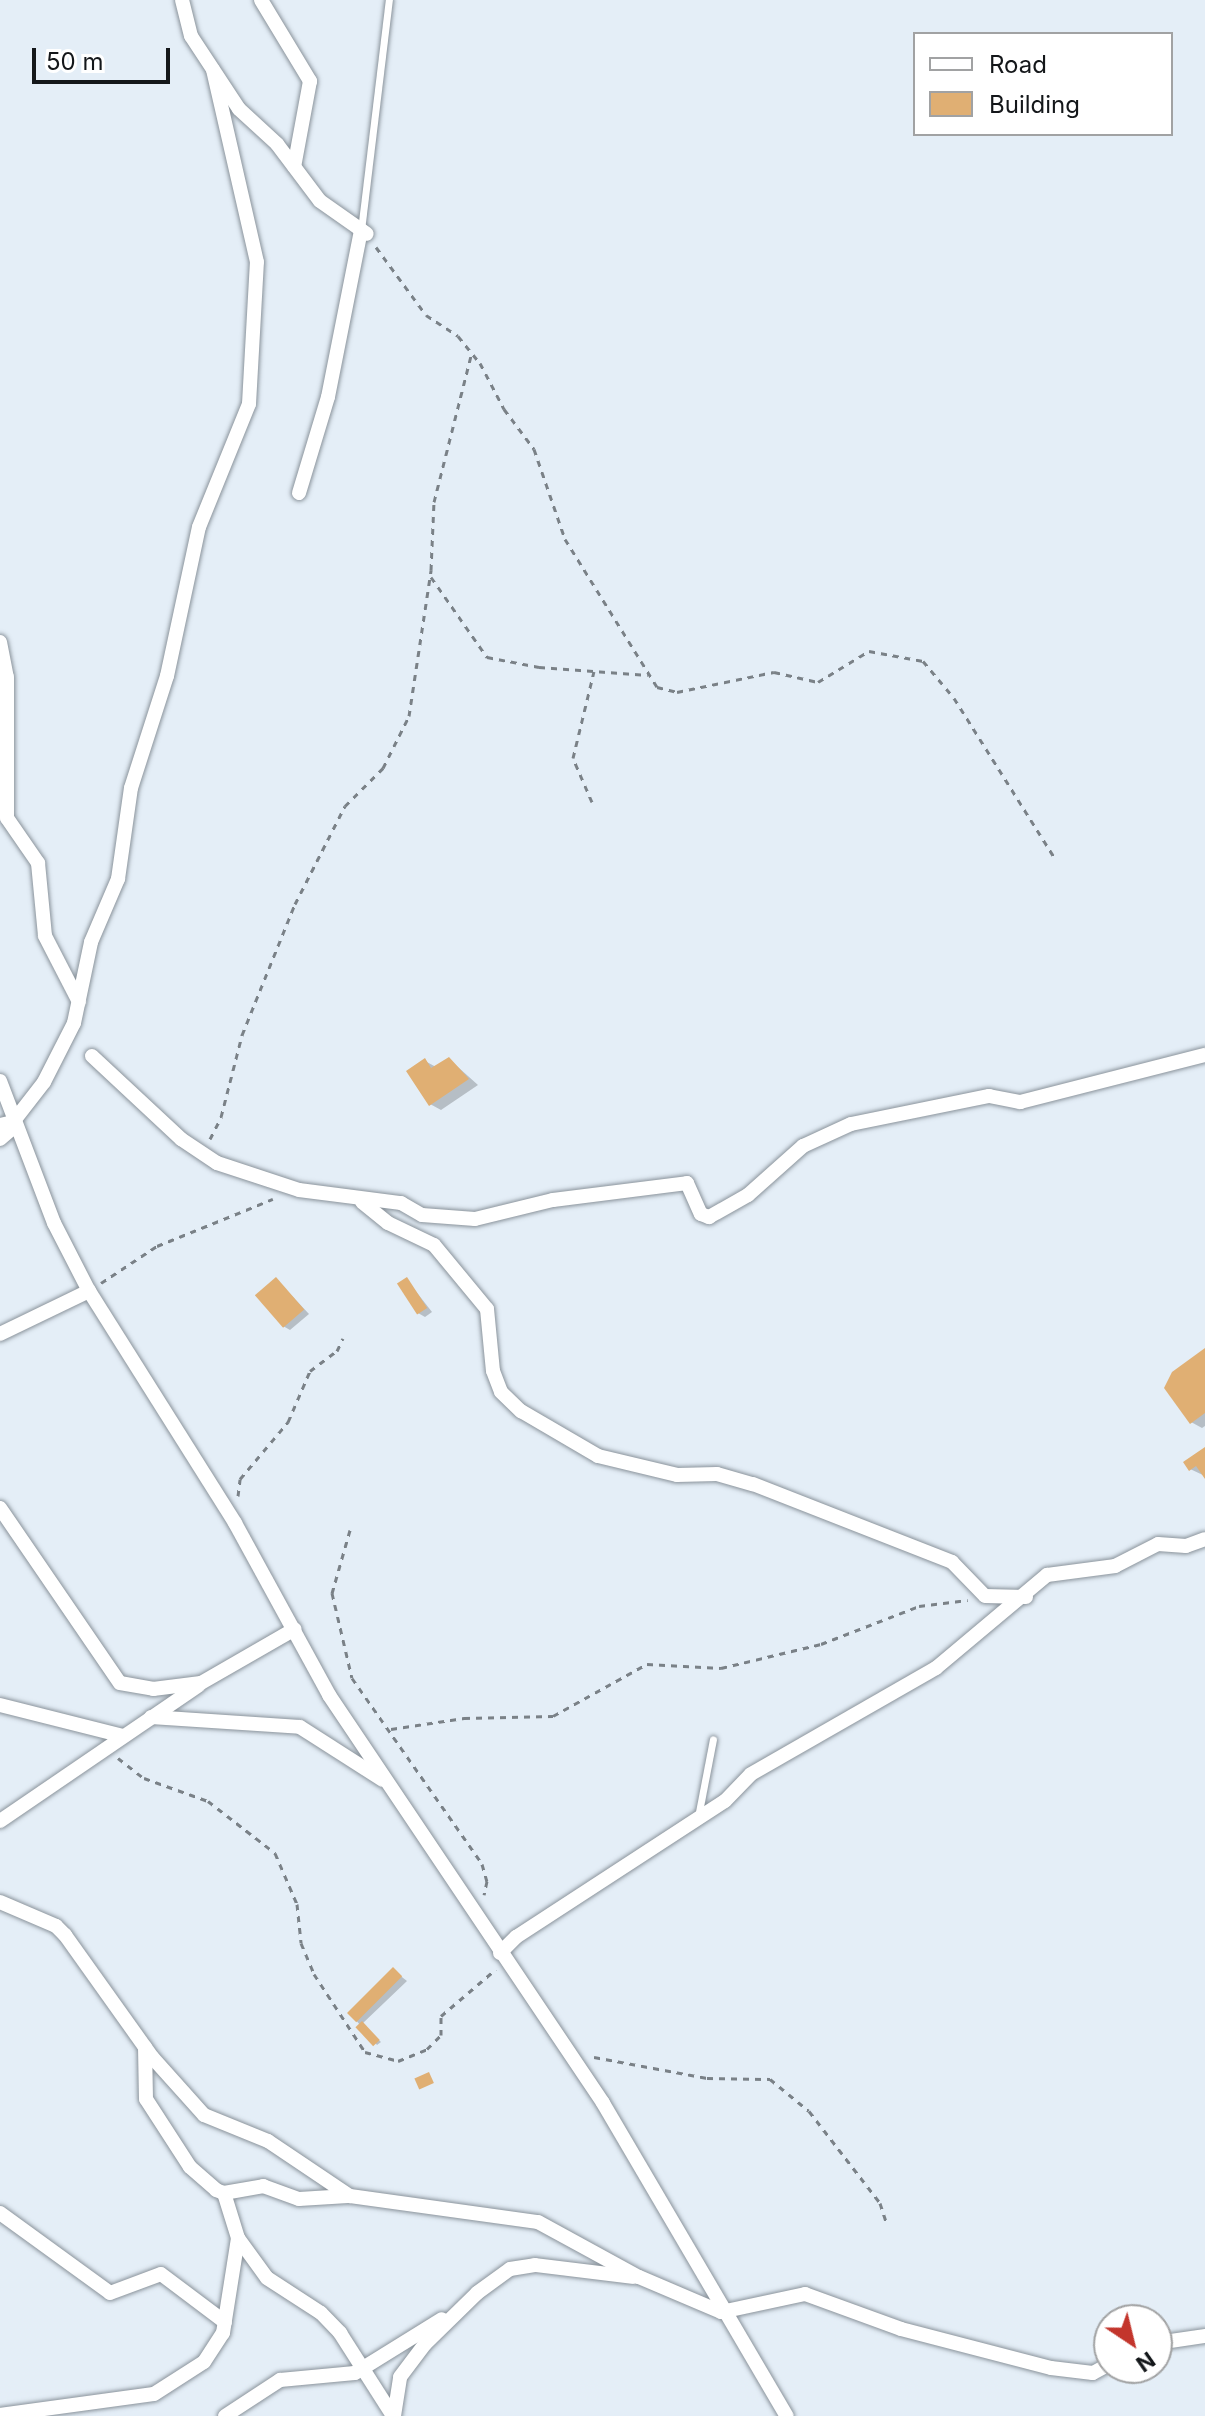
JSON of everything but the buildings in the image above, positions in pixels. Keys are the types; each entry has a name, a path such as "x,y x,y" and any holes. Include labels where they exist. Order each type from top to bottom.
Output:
{"street":[{"path":"182,0 191,36 239,109 294,167 320,201 364,232 331,384 299,493"},
{"path":"261,0 310,81 294,167"},
{"path":"0,1139 66,1044 79,1003 91,942 118,879 131,788 167,676 202,513 249,404 257,262 213,70"},
{"path":"0,642 7,677 7,818 38,863 45,936 79,1003"},
{"path":"92,1056 201,1154 299,1190 362,1202 401,1203 422,1215 475,1219 553,1200 687,1183 701,1214 709,1217 748,1195 803,1146 851,1124 989,1096 1020,1102 1205,1055"},
{"path":"0,1081 9,1124 89,1291 235,1523 329,1695 574,2061 721,2312 787,2416"},
{"path":"362,1202 388,1223 434,1245 487,1309 493,1371 501,1392 521,1411 598,1456 677,1475 730,1477 846,1518 952,1562 979,1593 994,1598 1026,1597"},
{"path":"0,1334 89,1291"},
{"path":"0,1508 112,1677 128,1686 153,1689 201,1683"},
{"path":"500,1953 508,1942 729,1798 751,1774 936,1668 1026,1597 1051,1573 1115,1566 1158,1544 1186,1546 1205,1539"},
{"path":"0,1821 201,1683 295,1629"},
{"path":"0,1705 123,1736"},
{"path":"151,1717 300,1727 387,1783"},
{"path":"0,1902 56,1926 145,2047 204,2115 268,2141 350,2196"},
{"path":"145,2047 146,2099 190,2167 224,2193 238,2238 267,2278 329,2320 394,2416"},
{"path":"224,2193 263,2186 299,2199 350,2196 538,2222 639,2277 721,2312 805,2294 901,2329 1051,2368 1093,2373"},
{"path":"0,2213 110,2293 161,2274 225,2322"},
{"path":"0,2415 82,2408 166,2390 213,2352 225,2322 238,2238"},
{"path":"225,2416 280,2380 345,2377 363,2368 463,2306 510,2269 524,2265 639,2277"},
{"path":"394,2416 400,2377 463,2306"},
{"path":"1173,2341 1205,2336"}],"lane":[{"path":"364,232 389,0"},
{"path":"698,1819 713,1739"}],"path":[{"path":"364,232 426,315 472,352 534,449 565,539 659,690 677,692 763,672 818,682 869,651 923,661 954,698 1054,857"},
{"path":"201,1154 221,1117 242,1035 295,904 345,806 383,768 409,716 429,576 434,502 472,352"},
{"path":"429,576 487,657 648,675"},
{"path":"592,802 573,758 594,671"},
{"path":"89,1291 157,1246 243,1208 299,1190"},
{"path":"235,1523 240,1479 288,1422 310,1371 337,1351 343,1338"},
{"path":"350,1530 332,1607 346,1640 352,1678 391,1729 482,1864 487,1888 476,1917"},
{"path":"391,1729 477,1717 553,1716 647,1664 721,1668 813,1646 919,1606 994,1598"},
{"path":"105,1748 144,1778 208,1801 275,1853 297,1904 301,1943 314,1974 365,2052 398,2061 427,2049 441,2035 441,2016 490,1972 513,1972"},
{"path":"574,2061 610,2056 670,2073 770,2079 809,2111 880,2203 886,2222"}]}
